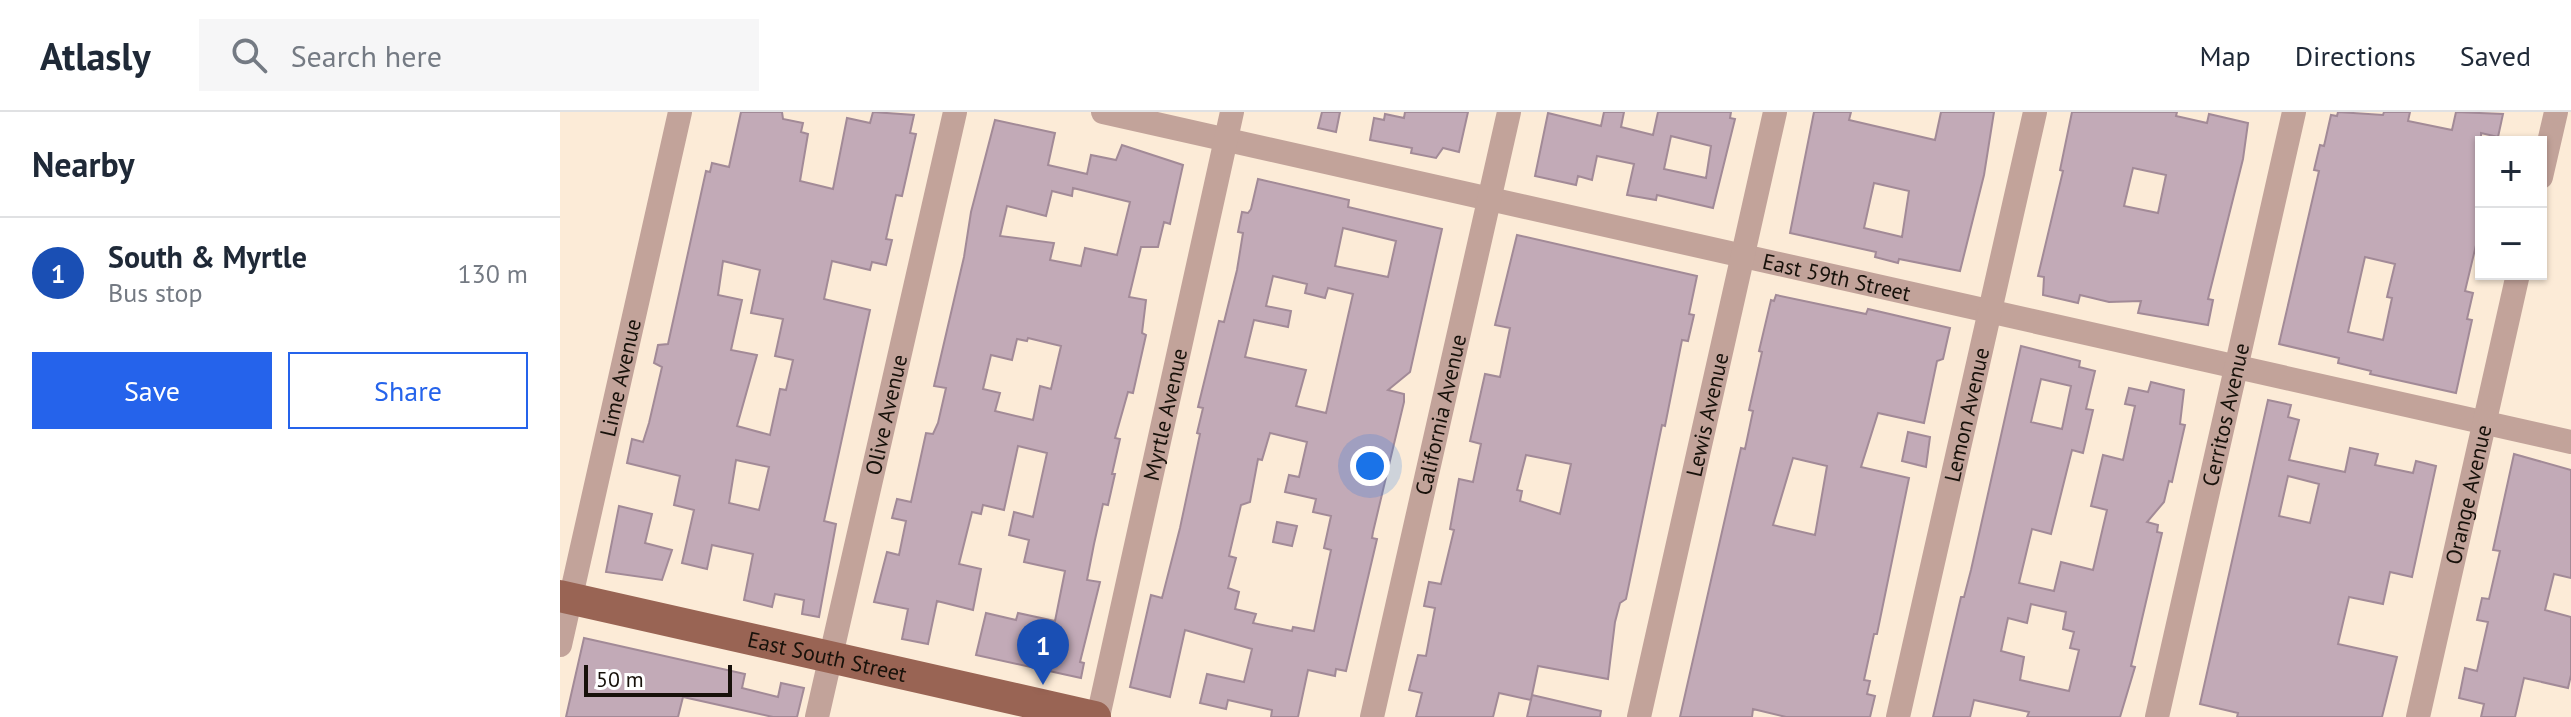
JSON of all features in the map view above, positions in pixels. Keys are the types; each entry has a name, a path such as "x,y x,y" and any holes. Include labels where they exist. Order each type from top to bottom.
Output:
{"main road":[{"name":"East South Street","path":"565,597 1097,717"}],"street":[{"name":"Lime Avenue","path":"560,645 565,597 680,112"},
{"name":"Olive Avenue","path":"817,717 955,112"},
{"name":"East 59th Street","path":"1103,112 2571,442"},
{"name":"Myrtle Avenue","path":"1097,717 1232,112"},
{"name":"California Avenue","path":"1372,717 1509,112"},
{"name":"Lewis Avenue","path":"1639,717 1775,112"},
{"name":"Lemon Avenue","path":"1898,717 2035,112"},
{"name":"Cerritos Avenue","path":"2157,717 2294,112"},
{"path":"2547,161 2559,129"},
{"name":"Orange Avenue","path":"2418,717 2517,280"}],"building":[{"path":"741,112 782,112 783,119 803,123 801,132 808,134 800,181 833,189 847,118 870,123 873,112 914,115 910,133 916,134 902,196 896,195 886,239 892,240 886,265 872,262 870,270 832,261 824,299 870,310 824,521 836,524 819,617 802,614 804,600 775,594 772,607 744,600 753,554 712,545 707,569 682,563 694,510 674,505 680,476 627,463 632,439 643,442 649,423 662,367 654,363 658,345 668,344 706,171 710,172 712,163 729,167","holes":["723,261 760,270 751,313 783,319 775,356 793,360 786,390 780,389 770,435 737,426 757,355 731,350 742,300 718,295","736,460 769,467 759,510 729,503"]},
{"path":"1322,112 1340,112 1336,132 1318,128"},
{"path":"1405,112 1468,112 1459,152 1443,148 1436,158 1411,153 1412,148 1370,140 1374,118 1384,120 1385,114 1404,118"},
{"path":"1604,112 1624,112 1621,127 1653,135 1658,112 1731,112 1730,118 1735,119 1713,208 1657,195 1656,200 1627,195 1634,164 1597,156 1592,180 1578,176 1576,185 1535,176 1548,113 1601,126","holes":["1671,136 1711,146 1706,178 1664,169"]},
{"path":"1814,112 1851,112 1849,120 1935,140 1941,112 1994,112 1984,175 1960,271 1899,259 1898,263 1875,257 1876,252 1790,233","holes":["1874,183 1909,191 1902,237 1864,228"]},
{"path":"2072,112 2177,112 2176,116 2207,123 2209,114 2248,123 2243,159 2208,299 2213,300 2208,325 2138,313 2141,301 2109,302 2080,295 2078,303 2043,295 2044,277 2038,276 2063,171 2060,170","holes":["2133,168 2166,175 2158,213 2124,206"]},
{"path":"2338,112 2383,115 2384,112 2410,112 2408,121 2452,130 2456,112 2503,114 2498,136 2481,133 2481,136 2475,136 2475,249 2465,291 2473,293 2467,319 2472,320 2456,393 2370,374 2371,371 2338,363 2339,358 2279,344 2319,171 2314,170 2320,145 2324,146 2331,115 2337,116","holes":["2365,257 2395,264 2387,297 2392,298 2383,340 2348,332"]},
{"path":"995,120 1055,133 1048,165 1087,174 1091,155 1116,160 1122,145 1183,165 1170,224 1164,222 1158,247 1141,247 1129,297 1146,300 1142,333 1146,335 1133,393 1128,392 1115,438 1120,439 1112,474 1115,474 1108,505 1103,504 1087,580 1100,582 1080,662 1084,663 1081,678 976,655 986,613 1016,620 1018,613 1055,621 1065,571 1024,562 1029,540 1009,535 1014,512 1033,517 1047,453 1018,446 1004,510 983,505 981,514 972,512 959,564 981,569 973,610 937,601 928,644 902,639 908,609 874,602 887,552 899,555 906,521 892,518 897,499 911,502 926,433 933,434 938,423 946,388 934,386 964,257 971,212","holes":["1073,188 1130,202 1117,255 1085,248 1081,266 1050,260 1054,243 1000,236 1007,206 1046,216 1052,191 1072,196","1028,338 1061,346 1051,389 1040,386 1033,420 995,411 1000,393 983,389 991,355 1012,360 1017,339 1027,341"]},
{"path":"1258,179 1349,200 1348,207 1442,229 1410,372 1388,390 1404,394 1404,402 1373,532 1372,538 1377,539 1346,671 1336,669 1335,676 1308,670 1298,717 1271,717 1272,710 1228,700 1226,709 1200,703 1207,674 1244,682 1252,649 1185,630 1170,697 1130,687 1151,595 1162,598 1180,528 1200,434 1197,433 1203,408 1198,407 1219,321 1224,322 1237,270 1243,233 1238,232 1242,212 1248,213","holes":["1343,228 1396,241 1388,277 1335,266","1273,276 1307,284 1305,293 1325,298 1328,288 1353,294 1326,413 1296,406 1306,370 1245,357 1254,320 1288,327 1291,311 1266,306","1270,433 1307,442 1299,477 1289,475 1285,492 1316,499 1313,512 1331,516 1324,548 1331,550 1314,631 1293,627 1292,631 1253,623 1256,614 1235,609 1239,592 1228,588 1236,558 1229,556 1241,505 1250,502 1258,459 1262,460"]},
{"path":"1517,235 1697,276 1689,314 1694,315 1688,341 1682,340 1626,599 1620,603 1615,622 1608,679 1538,666 1531,700 1499,693 1493,717 1416,717 1422,693 1409,690 1418,655 1426,656 1435,608 1424,606 1429,582 1441,584 1454,530 1450,529 1459,479 1473,482 1481,444 1470,441 1485,374 1500,377 1510,328 1495,325","holes":["1526,455 1571,464 1560,514 1520,501 1522,491 1517,490"]},
{"path":"1776,295 1866,314 1868,309 1950,328 1943,359 1937,361 1924,423 1878,413 1861,467 1909,478 1877,634 1874,634 1864,680 1870,681 1867,694 1875,696 1870,717 1786,717 1753,709 1752,717 1680,717 1741,448 1745,449 1753,411 1749,410 1762,352 1759,351 1771,300 1774,301","holes":["1793,458 1827,466 1815,535 1773,525"]},
{"path":"2021,346 2080,361 2079,367 2095,371 2086,409 2093,410 2083,453 2072,450 2051,534 2032,529 2019,583 2054,591 2061,562 2093,570 2107,510 2091,506 2103,455 2123,460 2135,406 2125,404 2129,388 2148,392 2151,382 2184,390 2180,424 2185,425 2172,482 2169,481 2164,502 2147,522 2158,525 2157,532 2162,533 2131,666 2135,667 2120,717 2027,717 2029,712 1974,700 1970,717 1933,717 1961,597 1964,597","holes":["2041,379 2071,386 2062,429 2031,422","2031,604 2066,612 2063,629 2074,632 2070,648 2079,650 2069,691 2020,680 2024,657 2001,651 2008,618 2027,623"]},
{"path":"2268,400 2291,405 2288,417 2299,420 2289,460 2345,472 2350,448 2378,454 2375,465 2413,473 2416,461 2436,466 2412,577 2390,572 2383,604 2349,597 2338,644 2397,657 2382,717 2237,717 2238,713 2200,704","holes":["2288,476 2319,484 2310,523 2279,516"]},
{"path":"1908,432 1930,437 1926,467 1902,461"},
{"path":"2514,454 2571,470 2571,578 2554,574 2545,610 2571,617 2571,675 2568,688 2524,678 2515,717 2481,717 2484,704 2459,698 2465,668 2477,671 2488,622 2477,620 2482,598 2489,599 2500,551 2493,550"},
{"path":"619,506 652,514 645,543 672,550 662,580 606,572"},
{"path":"1277,522 1297,526 1292,546 1273,542"},
{"path":"584,638 745,674 742,688 778,697 781,683 804,688 797,717 773,717 683,697 678,717 566,717"},
{"path":"1532,695 1601,711 1600,717 1527,717"}],"place":[{"name":"South & Myrtle","path":"1043,685"}]}
